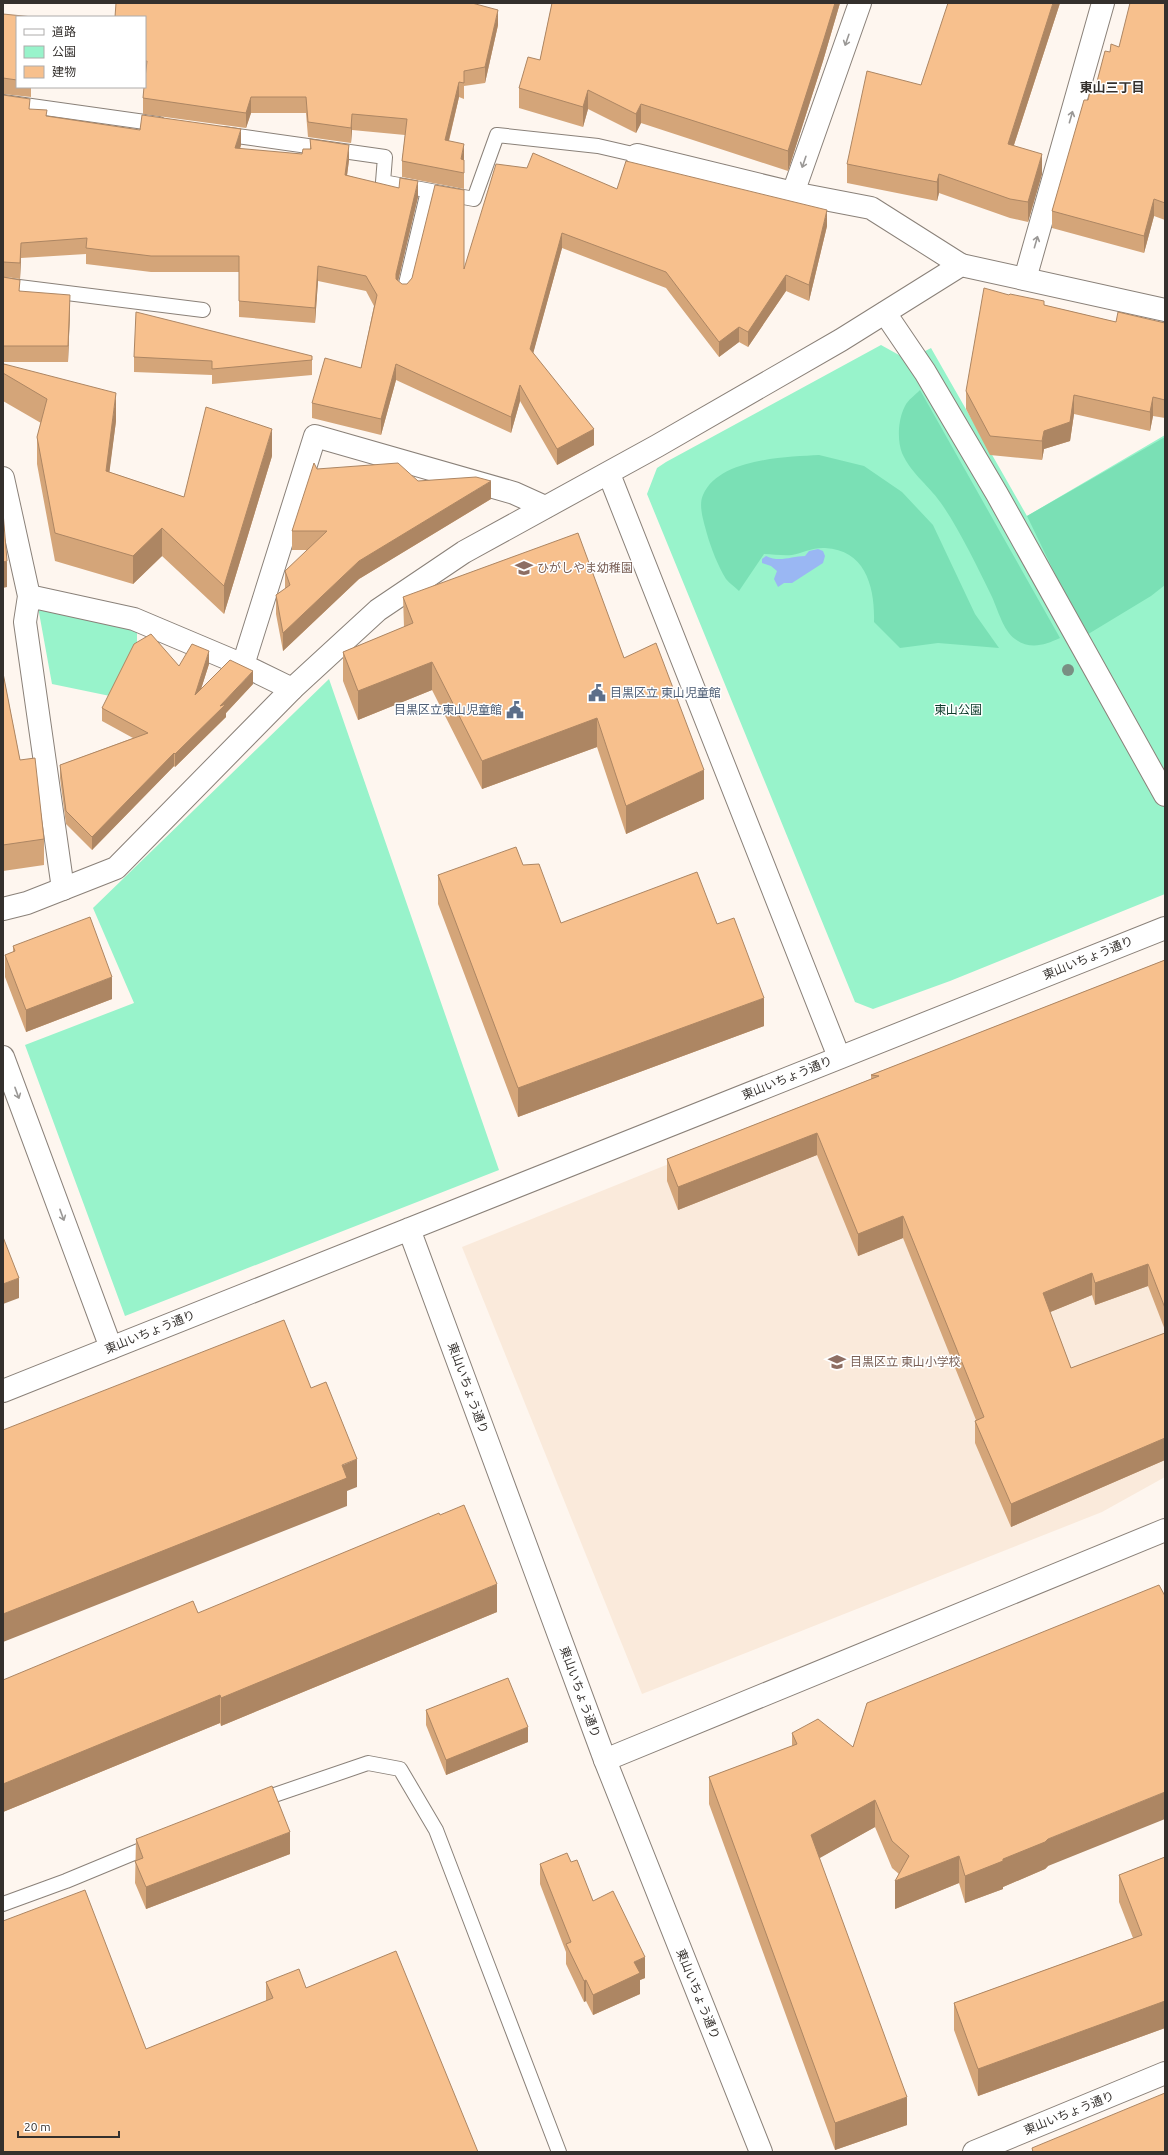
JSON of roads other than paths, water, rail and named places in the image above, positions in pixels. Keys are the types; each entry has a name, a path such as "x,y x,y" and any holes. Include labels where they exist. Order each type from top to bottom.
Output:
{"street":[{"path":"793,193 860,3"},
{"path":"1025,279 1103,3"},
{"path":"637,155 793,193 871,208 961,265 1165,310"},
{"path":"3,909 27,903 116,868 292,689 378,610 464,552 545,507 609,474 885,313 961,265"},
{"path":"885,313 925,372 997,494 1165,795"},
{"path":"243,665 316,436 514,493 545,507"},
{"path":"609,474 839,1057"},
{"path":"3,478 7,512 29,596 25,622 63,889"},
{"path":"29,596 134,619 243,665 292,689"},
{"name":"東山いちょう通り","path":"3,1391 1165,928"},
{"path":"3,1057 111,1348"},
{"name":"東山いちょう通り","path":"409,1228 605,1760 761,2152"},
{"path":"605,1760 1165,1530"},
{"name":"東山いちょう通り","path":"974,2152 1165,2073"}],"lane":[{"path":"3,102 175,127"},
{"path":"206,131 385,157 383,182 474,199 497,135 598,146 637,155"},
{"path":"404,292 428,191"},
{"path":"3,285 203,310"},
{"path":"247,1806 368,1763 400,1769 436,1830 559,2152"},
{"path":"3,1904 66,1881 167,1839"}],"water":[{"path":"818,549 823,551 825,556 823,563 792,583 784,583 778,587 774,579 777,571 771,566 762,563 762,559 766,556 781,559 805,556 809,551"}],"place":[{"name":"ひがしやま幼稚園","path":"524,568"},
{"name":"目黒区立 東山児童館","path":"597,693"},
{"name":"目黒区立東山児童館","path":"515,710"},
{"name":"目黒区立 東山小学校","path":"837,1362"}],"district":[{"name":"東山三丁目","path":"1112,87"}],"park label":[{"name":"東山公園","path":"958,710"}]}
